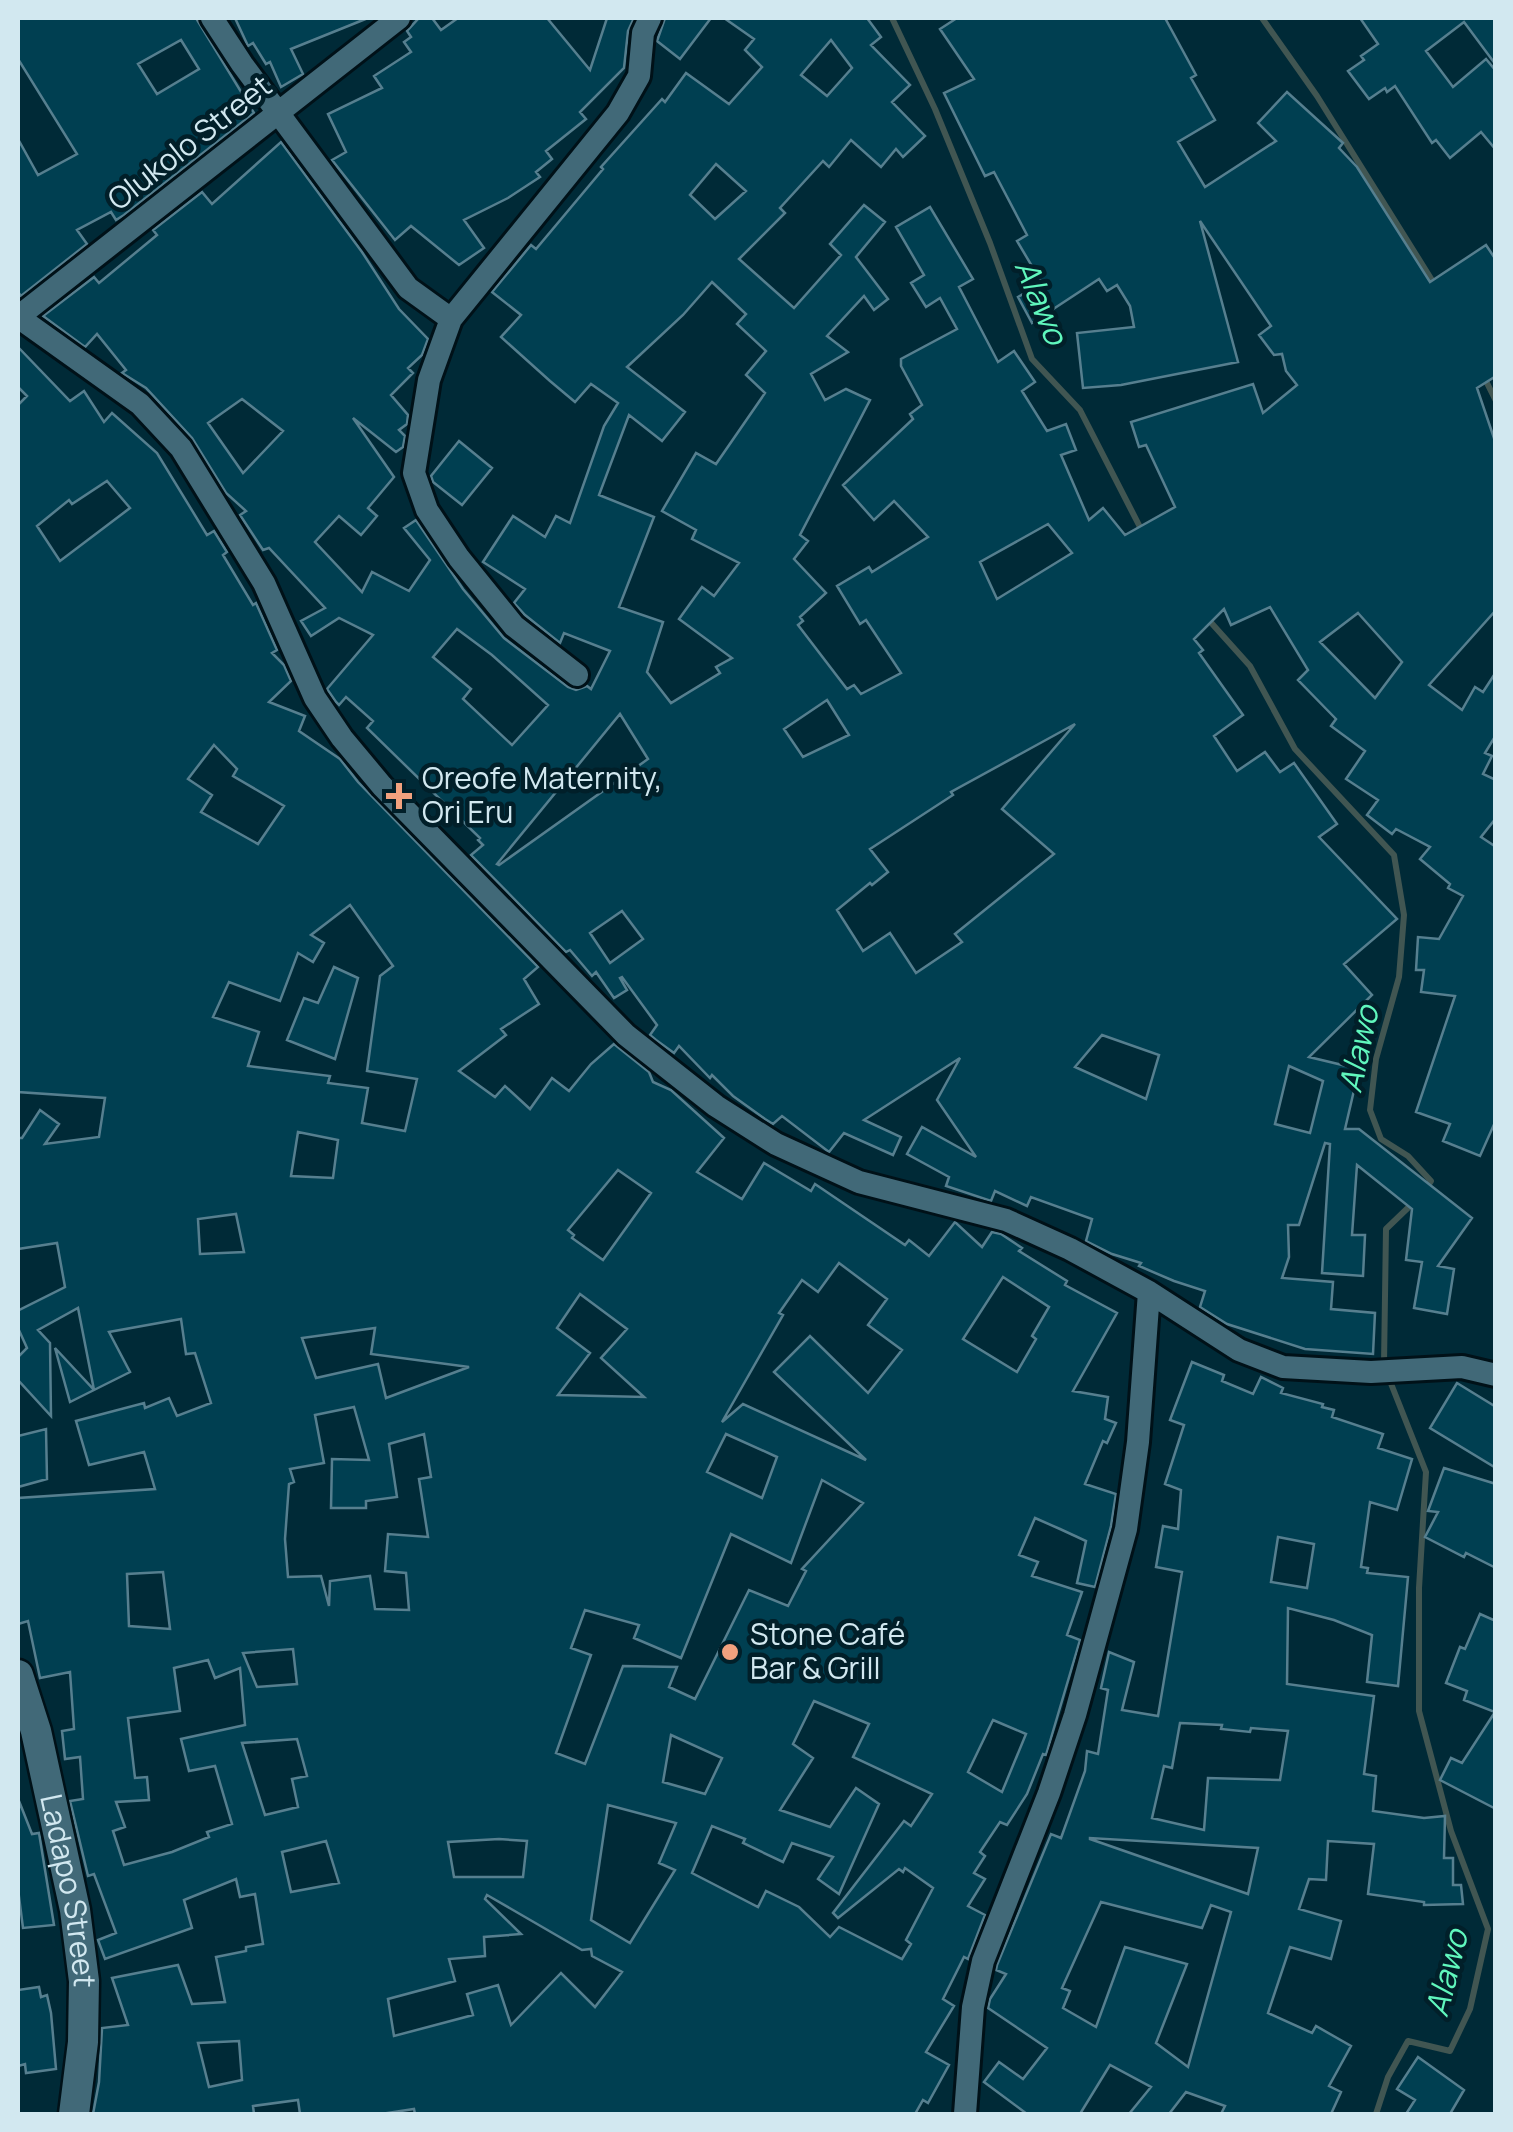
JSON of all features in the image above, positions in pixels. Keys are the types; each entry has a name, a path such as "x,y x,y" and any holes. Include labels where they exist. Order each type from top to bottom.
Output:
{"main road":[{"name":"Ladapo Street","path":"18,1675 60,1829 82,1963 83,2042 74,2114"}],"street":[{"path":"212,18 408,288 452,319"},
{"name":"Olukolo Street","path":"18,317 400,18"},
{"path":"577,675 514,626 459,558 427,510 414,472 430,380 452,319 618,113 639,76 643,33 650,18"},
{"path":"18,317 140,404 181,448 264,582 315,698 382,786 626,1034 716,1106 776,1144 859,1182 1006,1220 1070,1248 1239,1350 1283,1368 1371,1372 1462,1367 1496,1375"},
{"path":"965,2114 972,2008 983,1961 1075,1715 1126,1529 1138,1442 1148,1292"}],"building":[{"path":"18,18 196,18 254,113 124,215 116,220 111,212 77,230 87,244 21,296 18,139 38,175 77,154 18,59","holes":["181,40 199,69 157,94 138,64"]},
{"path":"235,18 368,18 291,49 303,74 281,87 270,62 266,64 253,43 248,46"},
{"path":"419,18 432,18 441,30 458,18 547,18 590,70 607,18 634,18 628,31 624,68 580,112 586,119 546,151 552,159 536,172 540,177 464,220 484,248 459,265 411,226 395,240 332,160 346,152 328,114 382,88 374,76 411,52 404,42 411,37 407,31"},
{"path":"665,18 711,18 680,59 657,41"},
{"path":"724,18 867,18 881,37 871,45 910,85 892,102 925,136 903,157 896,149 881,167 851,140 829,167 823,161 780,208 785,213 739,259 794,308 841,255 830,244 864,205 885,222 856,257 888,299 874,310 864,296 827,336 848,352 811,374 825,400 846,389 870,400 800,535 808,541 794,559 826,593 800,617 803,621 798,625 847,689 854,685 861,694 901,673 866,620 860,624 837,586 869,567 872,572 928,537 894,501 874,520 843,485 913,419 910,414 922,405 901,359 957,329 940,298 926,307 911,283 924,275 896,227 930,207 973,279 959,287 998,362 1014,351 1035,382 1022,391 1047,431 1066,424 1076,450 1061,455 1089,520 1103,508 1125,535 1175,507 1146,445 1139,447 1131,422 1253,384 1263,413 1297,385 1286,371 1282,354 1274,355 1259,335 1271,326 1200,221 1238,362 1121,385 1083,388 1077,333 1134,327 1130,306 1117,285 1107,291 1099,279 1032,323 1018,297 1042,283 1017,241 1027,235 994,172 985,176 944,93 974,79 940,29 957,18 1165,18 1196,75 1191,78 1215,120 1178,142 1205,187 1276,141 1258,123 1287,92 1343,143 1339,148 1357,167 1430,282 1486,245 1496,260 1496,376 1477,388 1496,444 1496,610 1429,685 1462,710 1475,687 1483,692 1496,672 1496,735 1485,753 1492,756 1483,774 1496,780 1496,818 1481,837 1496,847 1496,1120 1480,1156 1443,1141 1450,1124 1416,1112 1455,996 1421,992 1424,970 1416,970 1418,937 1439,939 1463,896 1448,888 1450,884 1420,859 1430,847 1396,829 1392,834 1367,815 1378,800 1346,779 1365,751 1331,726 1336,719 1298,680 1308,670 1270,607 1231,625 1224,609 1194,639 1203,650 1199,653 1243,715 1214,736 1237,771 1265,752 1280,772 1294,763 1337,824 1319,837 1397,919 1344,964 1372,995 1309,1057 1359,1069 1345,1129 1359,1129 1472,1218 1438,1266 1454,1269 1447,1314 1414,1308 1422,1262 1406,1260 1412,1209 1357,1165 1352,1235 1365,1235 1363,1276 1322,1273 1330,1144 1325,1143 1299,1225 1288,1225 1289,1257 1282,1278 1333,1282 1331,1309 1375,1313 1373,1354 1305,1349 1227,1324 1200,1307 1205,1291 1086,1241 1092,1219 1031,1197 1027,1206 995,1191 991,1201 946,1186 949,1177 907,1154 922,1127 976,1157 937,1100 960,1058 864,1120 901,1137 893,1155 844,1133 829,1152 782,1116 773,1124 765,1119 712,1075 710,1078 679,1046 674,1053 656,1040 650,1035 657,1025 622,977 627,990 614,998 596,972 592,976 570,950 566,952 471,855 483,845 480,838 367,728 373,721 346,697 339,705 336,702 327,689 373,635 339,618 311,636 301,621 325,608 269,548 263,550 240,515 246,511 226,493 192,438 146,388 122,373 126,370 97,334 85,347 43,316 94,277 99,283 157,235 153,230 202,192 212,204 281,142 399,309 428,339 422,355 408,368 413,373 391,395 408,415 407,424 399,430 405,436 403,447 396,452 353,418 394,477 368,508 377,516 361,535 339,516 315,542 362,592 372,572 409,591 430,560 404,528 416,520 463,589 504,638 568,687 591,689 610,651 564,633 560,643 514,603 525,589 483,562 513,516 545,537 556,516 570,523 604,426 618,403 591,384 575,402 550,381 501,337 521,315 492,292 531,245 536,249 601,167 662,99 665,102 686,73 729,104 762,67 745,50 754,39","holes":["831,40 852,68 827,96 801,75","716,164 746,191 715,219 690,195","712,282 746,314 737,324 766,351 746,375 765,393 716,464 696,453 662,511 696,530 692,539 739,563 714,596 702,587 679,619 732,658 716,667 720,673 671,703 647,672 663,622 619,607 654,517 599,495 629,415 662,441 685,412 627,367","242,399 283,431 243,473 208,423","1048,524 1072,553 997,599 980,562","1358,613 1402,662 1375,698 1320,642","457,629 548,705 512,745 463,699 471,689 433,657","827,700 849,735 803,757 784,729","620,714 648,759 499,865 497,864","1075,724 1002,809 1054,854 955,934 962,942 916,973 890,933 863,951 837,910 888,872 870,849 953,795 951,792","622,911 643,939 610,963 590,933","1102,1035 1159,1055 1146,1099 1075,1067","1289,1066 1323,1081 1310,1133 1275,1124"]},
{"path":"1360,18 1496,18 1496,65 1464,22 1426,51 1453,87 1486,59 1496,71 1496,150 1481,132 1450,158 1436,140 1432,143 1395,86 1369,99 1348,71 1378,44"},
{"path":"18,347 70,401 84,391 104,422 112,413 157,453 207,535 214,531 227,552 223,555 253,605 256,603 277,650 272,653 284,665 291,681 269,702 305,716 299,731 340,759 538,967 524,979 539,1004 501,1029 506,1035 459,1071 495,1097 505,1086 530,1109 552,1078 569,1091 614,1044 649,1072 653,1082 671,1090 724,1138 697,1172 742,1199 764,1163 811,1191 815,1184 905,1245 909,1240 929,1256 955,1222 982,1247 992,1232 1001,1234 1022,1248 1019,1251 1067,1281 1065,1285 1117,1313 1073,1391 1108,1397 1105,1419 1116,1423 1107,1443 1103,1441 1085,1484 1116,1494 1111,1526 1095,1587 1077,1583 1086,1541 1035,1518 1019,1555 1038,1562 1032,1576 1082,1592 1067,1635 1080,1640 1046,1755 1043,1754 1027,1794 1007,1825 1000,1822 980,1852 985,1856 974,1873 985,1879 968,1906 985,1915 968,1959 964,1957 943,1999 954,2006 926,2052 949,2065 928,2103 923,2100 915,2114 415,2114 414,2109 381,2114 300,2114 298,2100 253,2106 254,2114 93,2114 102,2028 128,2025 112,1978 178,1965 192,2004 225,2002 216,1957 263,1944 255,1894 240,1897 236,1879 184,1900 192,1928 105,1959 98,1940 116,1933 94,1874 88,1876 70,1801 83,1799 80,1757 65,1759 62,1731 74,1729 70,1672 40,1678 28,1621 18,1624 18,1498 155,1489 144,1452 89,1465 76,1421 144,1403 145,1408 169,1398 177,1416 211,1403 195,1353 186,1354 181,1319 109,1332 130,1372 94,1390 78,1308 38,1330 50,1343 51,1416 18,1380 18,1357 27,1348 18,1328 18,1308 65,1287 57,1243 18,1249 18,1138 22,1138 40,1110 59,1124 45,1144 99,1137 105,1098 18,1092 18,405 27,396 18,387","holes":["107,481 130,508 60,561 37,526 69,500 72,504","214,745 237,769 233,776 284,806 258,844 201,812 212,795 188,779","350,905 393,966 380,976 367,1071 417,1079 405,1131 362,1123 368,1088 328,1083 330,1076 248,1066 259,1032 213,1017 229,982 280,1001 298,953 313,962 324,943 311,935","298,1132 338,1140 333,1178 291,1176","618,1170 651,1193 603,1260 572,1238 574,1235 568,1230","236,1214 244,1252 200,1254 198,1219","839,1263 887,1299 868,1325 902,1350 868,1393 810,1336 774,1372 866,1460 743,1404 722,1422 783,1315 779,1313 802,1280 818,1292","1003,1277 1049,1307 1032,1336 1036,1339 1017,1372 963,1339","580,1294 627,1329 601,1358 644,1397 558,1395 590,1353 557,1328","375,1328 371,1354 469,1367 386,1398 378,1364 316,1378 302,1338","354,1407 369,1460 332,1459 331,1508 366,1508 366,1501 397,1497 389,1444 424,1434 431,1477 419,1479 428,1537 388,1534 385,1571 406,1573 409,1610 375,1609 370,1576 330,1581 329,1606 321,1576 288,1577 285,1539 289,1484 294,1482 290,1469 324,1463 315,1415","726,1434 777,1457 762,1498 707,1472","822,1480 863,1503 802,1569 806,1571 788,1606 749,1590 695,1699 669,1687 677,1667 623,1666 585,1764 556,1753 591,1655 571,1648 585,1610 639,1625 634,1638 681,1658 731,1534 791,1563","163,1572 170,1629 129,1626 127,1574","293,1649 297,1684 257,1687 243,1653","208,1660 215,1678 240,1668 245,1725 181,1739 189,1771 215,1766 232,1824 207,1832 209,1837 172,1852 124,1865 113,1831 125,1827 116,1802 149,1800 147,1777 135,1778 128,1718 180,1711 174,1668","814,1701 869,1724 853,1757 932,1794 911,1826 904,1821 833,1913 838,1918 905,1868 933,1888 906,1940 911,1944 902,1959 839,1927 830,1937 799,1907 766,1891 758,1907 692,1873 712,1826 745,1839 743,1843 783,1862 792,1843 833,1857 818,1879 839,1894 879,1804 856,1788 830,1827 780,1810 813,1758 793,1744","993,1720 1026,1734 1002,1792 968,1772","671,1735 722,1758 705,1794 663,1782","297,1739 307,1776 292,1779 298,1807 265,1815 242,1743","608,1805 676,1823 659,1863 675,1870 630,1943 591,1920","326,1841 339,1883 291,1892 282,1852","527,1841 523,1877 454,1877 448,1842","487,1895 582,1950 591,1949 592,1956 622,1972 595,2007 561,1973 511,2025 498,1985 467,1994 473,2015 394,2036 388,1999 455,1981 449,1959 485,1956 484,1937 521,1934 485,1899","239,2041 242,2080 209,2087 198,2043"]},
{"path":"459,441 492,468 462,505 433,482 431,476"},
{"path":"334,967 358,978 335,1059 287,1040 304,998 318,1003"},
{"path":"55,1348 94,1390 70,1402"},
{"path":"1192,1362 1224,1375 1222,1381 1253,1394 1261,1377 1283,1388 1281,1393 1323,1404 1322,1407 1334,1410 1332,1417 1383,1434 1378,1448 1412,1459 1397,1510 1370,1502 1361,1567 1368,1568 1367,1573 1408,1577 1398,1686 1367,1682 1372,1635 1288,1608 1287,1684 1374,1696 1364,1774 1376,1776 1373,1811 1424,1818 1445,1816 1444,1858 1453,1858 1453,1885 1461,1885 1463,1904 1424,1905 1368,1894 1374,1844 1328,1841 1326,1880 1309,1879 1299,1909 1341,1921 1331,1959 1290,1947 1268,2013 1312,2033 1316,2026 1351,2046 1329,2086 1341,2092 1331,2114 1221,2114 1225,2106 1186,2092 1169,2114 1129,2114 1151,2087 1110,2065 1080,2114 1027,2114 984,2082 999,2062 1023,2079 1047,2048 988,2008 1006,1974 996,1970 997,1965 1051,1834 1061,1838 1085,1771 1087,1751 1098,1754 1108,1690 1101,1688 1109,1652 1134,1662 1122,1710 1158,1716 1182,1572 1156,1567 1163,1526 1178,1529 1181,1490 1165,1484 1184,1425 1170,1420","holes":["1278,1537 1314,1544 1307,1588 1271,1582","1180,1723 1222,1725 1221,1729 1250,1732 1251,1728 1288,1731 1280,1780 1208,1778 1204,1830 1152,1818 1164,1766 1172,1768","1090,1838 1258,1848 1248,1894 1090,1839","1101,1902 1202,1928 1211,1905 1231,1912 1188,2067 1156,2043 1187,1964 1125,1947 1096,2027 1063,2008 1070,1991 1062,1988"]},
{"path":"1457,1383 1496,1407 1496,1468 1430,1428"},
{"path":"46,1429 47,1479 18,1487 18,1436"},
{"path":"1444,1468 1496,1484 1496,1568 1425,1537 1438,1512 1428,1511"},
{"path":"1480,1614 1496,1621 1496,1809 1440,1780 1451,1758 1462,1763 1495,1712 1464,1700 1467,1691 1446,1683 1460,1647 1465,1649"},
{"path":"19,1801 32,1834 39,1833 54,1925 23,1928 18,1889"},
{"path":"39,1987 41,1997 47,1995 51,2013 56,2069 26,2073 25,2064 18,2066 18,1990"},
{"path":"1418,2057 1464,2090 1450,2114 1406,2114 1415,2100 1397,2089"}],"waterway":[{"name":"Alawo","path":"892,18 935,109 1032,359 1080,410 1142,531"},
{"path":"1262,18 1317,96 1435,285"},
{"path":"1483,375 1496,401"},
{"name":"Alawo","path":"1206,617 1250,666 1295,749 1394,855 1404,915 1399,977 1376,1059 1370,1110 1381,1139 1408,1156 1431,1181 1425,1190"},
{"name":"Alawo","path":"1384,1364 1386,1229 1413,1203"},
{"name":"Alawo","path":"1376,2114 1388,2077 1408,2041 1450,2051 1470,2009 1488,1929 1451,1831 1419,1711 1419,1588 1426,1472 1388,1376"}],"place":[{"name":"Oreofe Maternity, Ori Eru","path":"399,796"},
{"name":"Stone Café Bar & Grill","path":"730,1652"}]}
